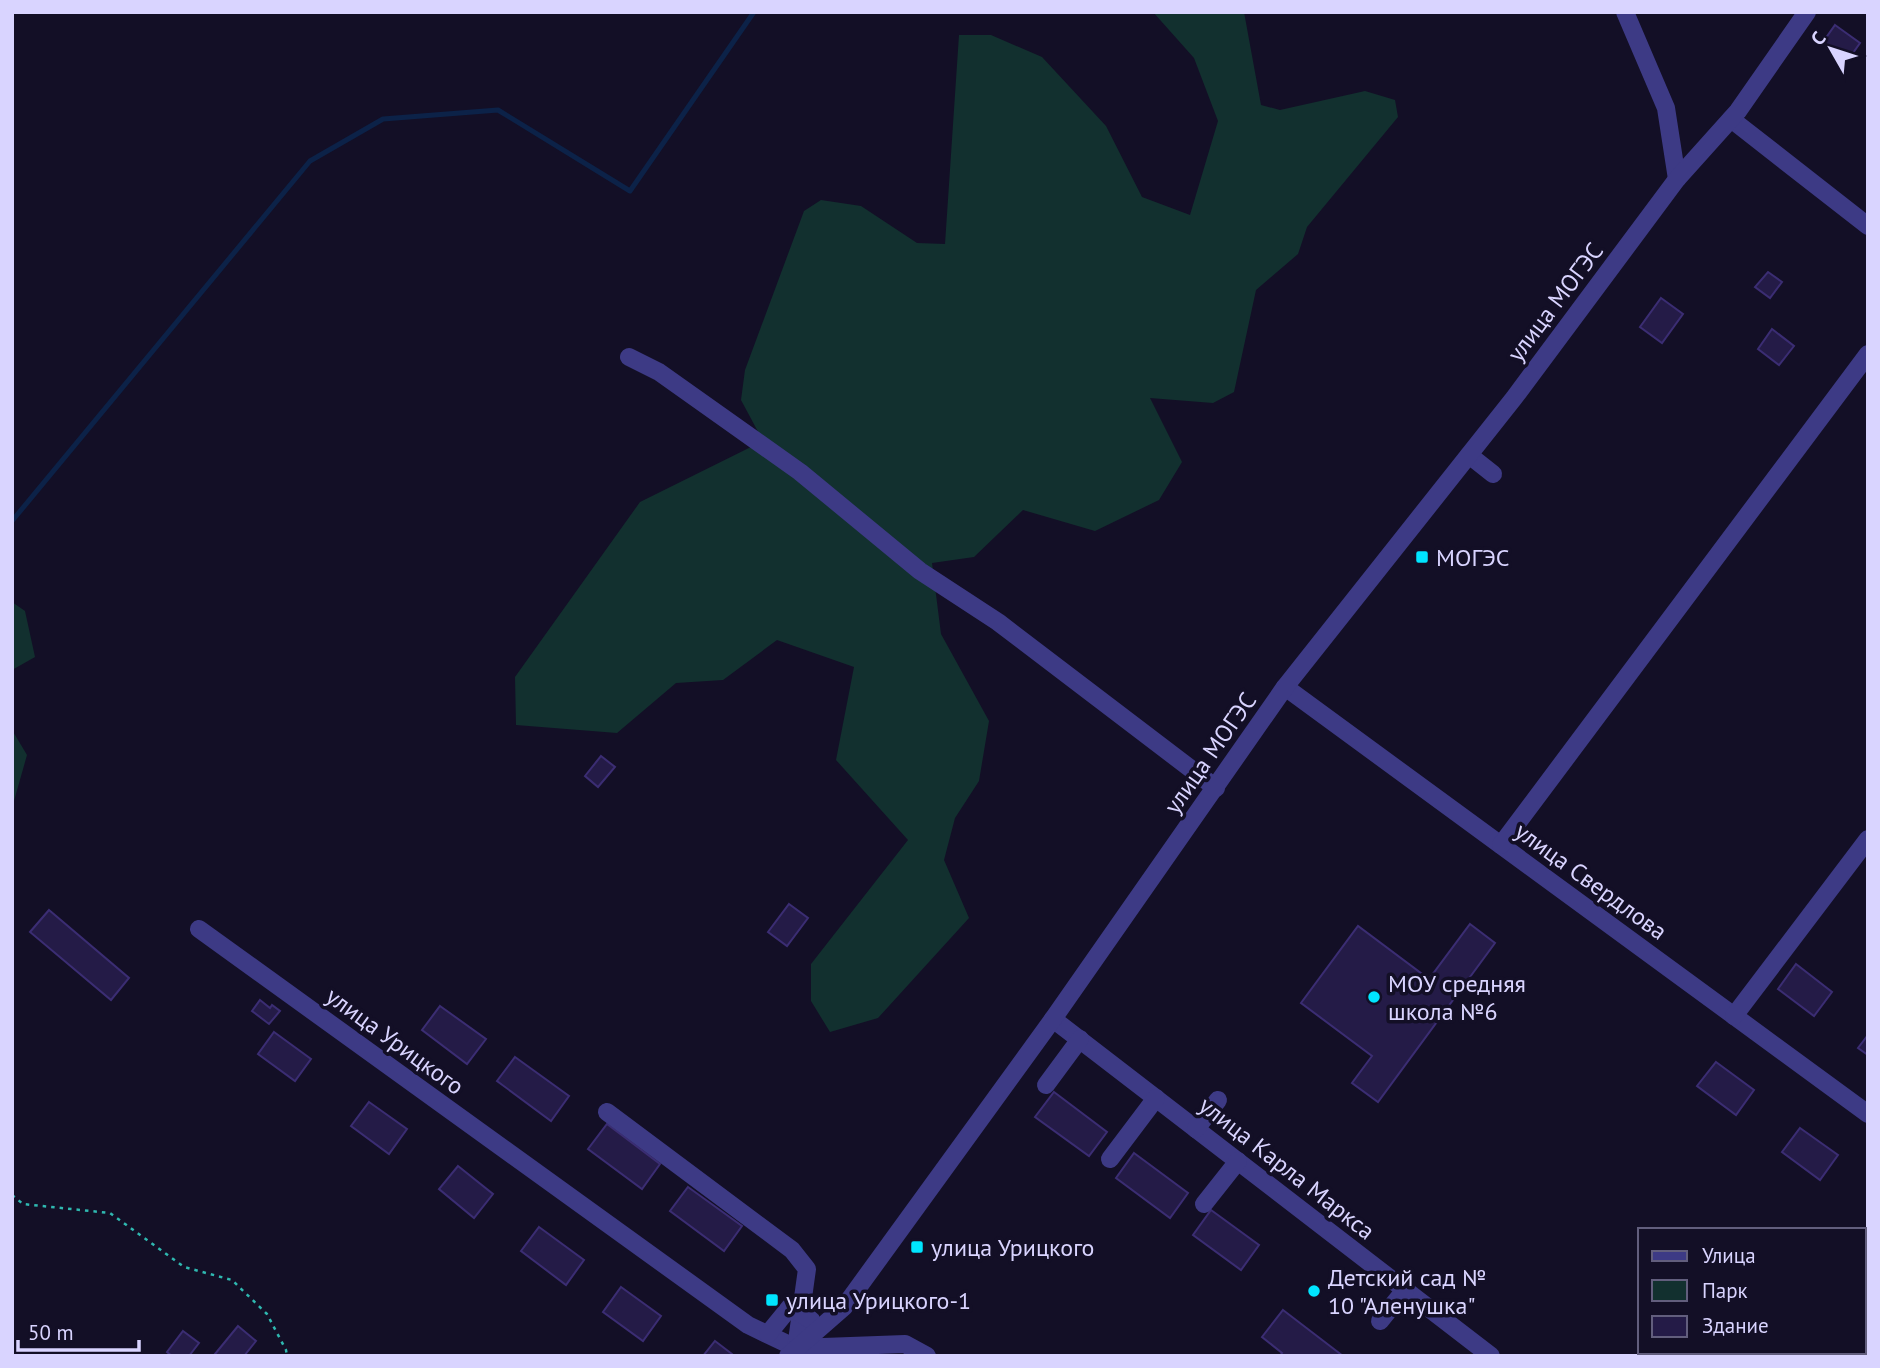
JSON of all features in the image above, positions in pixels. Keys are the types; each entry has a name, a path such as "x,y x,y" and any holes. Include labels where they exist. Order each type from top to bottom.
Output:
{"street":[{"path":"1625,12 1666,108 1677,179"},
{"name":"улица МОГЭС","path":"797,1353 844,1307 1053,1019 1285,687 1522,387 1677,179 1731,119 1807,12"},
{"path":"1731,119 1868,226"},
{"path":"1501,845 1868,354"},
{"path":"629,357 659,372 800,472 920,571 998,622 1216,788"},
{"path":"1469,455 1493,474"},
{"name":"улица Свердлова","path":"1285,687 1868,1114"},
{"path":"1734,1016 1868,839"},
{"name":"улица Урицкого","path":"199,929 748,1325 768,1334 797,1353"},
{"name":"улица Карла Маркса","path":"1053,1019 1491,1356"},
{"path":"1046,1085 1080,1039"},
{"path":"1110,1159 1156,1098"},
{"path":"1196,1129 1218,1100"},
{"path":"607,1112 792,1251 807,1269 797,1353 905,1344 927,1356"},
{"path":"1205,1204 1238,1161"},
{"path":"1380,1321 1405,1290"},
{"path":"768,1334 790,1307 821,1327"}],"path":[{"path":"12,1195 23,1204 110,1213 184,1267 232,1280 267,1314 287,1356"}],"green space":[{"path":"1153,12 1244,12 1261,105 1280,110 1365,91 1395,100 1398,117 1307,227 1298,254 1256,290 1234,392 1213,403 1150,398 1182,462 1159,500 1095,531 1023,510 974,557 932,563 941,634 989,721 979,781 955,818 944,860 969,918 878,1018 830,1032 811,1001 811,964 908,840 836,760 854,667 777,640 723,680 676,683 617,733 516,725 515,677 640,502 763,441 741,400 745,370 804,211 821,200 861,206 917,243 945,244 959,35 991,35 1042,57 1106,126 1142,197 1190,215 1218,121 1194,58"},
{"path":"12,602 25,611 35,657 12,670"},
{"path":"12,730 27,755 12,808"}],"building":[{"path":"1835,25 1860,43 1848,60 1823,42"},
{"path":"1768,272 1782,282 1770,298 1755,287"},
{"path":"1661,298 1683,314 1662,343 1640,327"},
{"path":"1772,329 1794,346 1779,365 1758,349"},
{"path":"601,756 615,767 598,787 585,776"},
{"path":"789,904 808,918 787,946 768,932"},
{"path":"49,910 129,978 111,1000 30,932"},
{"path":"1470,924 1495,943 1378,1102 1352,1083 1372,1056 1301,1003 1358,926 1429,979"},
{"path":"1796,964 1832,992 1814,1016 1778,989"},
{"path":"260,1000 270,1008 272,1005 280,1011 269,1024 252,1011"},
{"path":"440,1006 486,1039 467,1064 422,1030"},
{"path":"274,1032 311,1059 295,1081 258,1054"},
{"path":"1868,1035 1868,1055 1858,1048"},
{"path":"515,1057 569,1096 551,1121 497,1081"},
{"path":"1716,1062 1754,1090 1736,1115 1697,1086"},
{"path":"1054,1092 1107,1132 1089,1156 1035,1117"},
{"path":"369,1102 407,1129 389,1154 351,1126"},
{"path":"607,1124 660,1164 642,1189 588,1149"},
{"path":"1800,1128 1838,1155 1820,1180 1782,1152"},
{"path":"1134,1153 1188,1193 1170,1218 1116,1178"},
{"path":"458,1166 493,1194 474,1218 439,1189"},
{"path":"688,1187 742,1226 724,1251 670,1211"},
{"path":"1211,1210 1259,1245 1241,1270 1193,1235"},
{"path":"539,1227 584,1260 566,1285 521,1251"},
{"path":"621,1287 661,1316 643,1341 603,1312"},
{"path":"1283,1310 1343,1356 1280,1356 1282,1353 1262,1337"},
{"path":"238,1326 256,1341 244,1356 217,1356 215,1354"},
{"path":"183,1331 199,1343 189,1356 172,1356 167,1352"},
{"path":"715,1341 732,1354 731,1356 703,1356"}],"waterway":[{"path":"12,521 310,161 383,119 498,110 630,191 754,12"}],"place":[{"name":"МОГЭС","path":"1422,557"},
{"name":"МОУ средняя школа №6","path":"1374,997"},
{"name":"улица Урицкого","path":"917,1247"},
{"name":"Детский сад № 10 \"Аленушка\"","path":"1314,1291"},
{"name":"улица Урицкого-1","path":"772,1300"}]}
